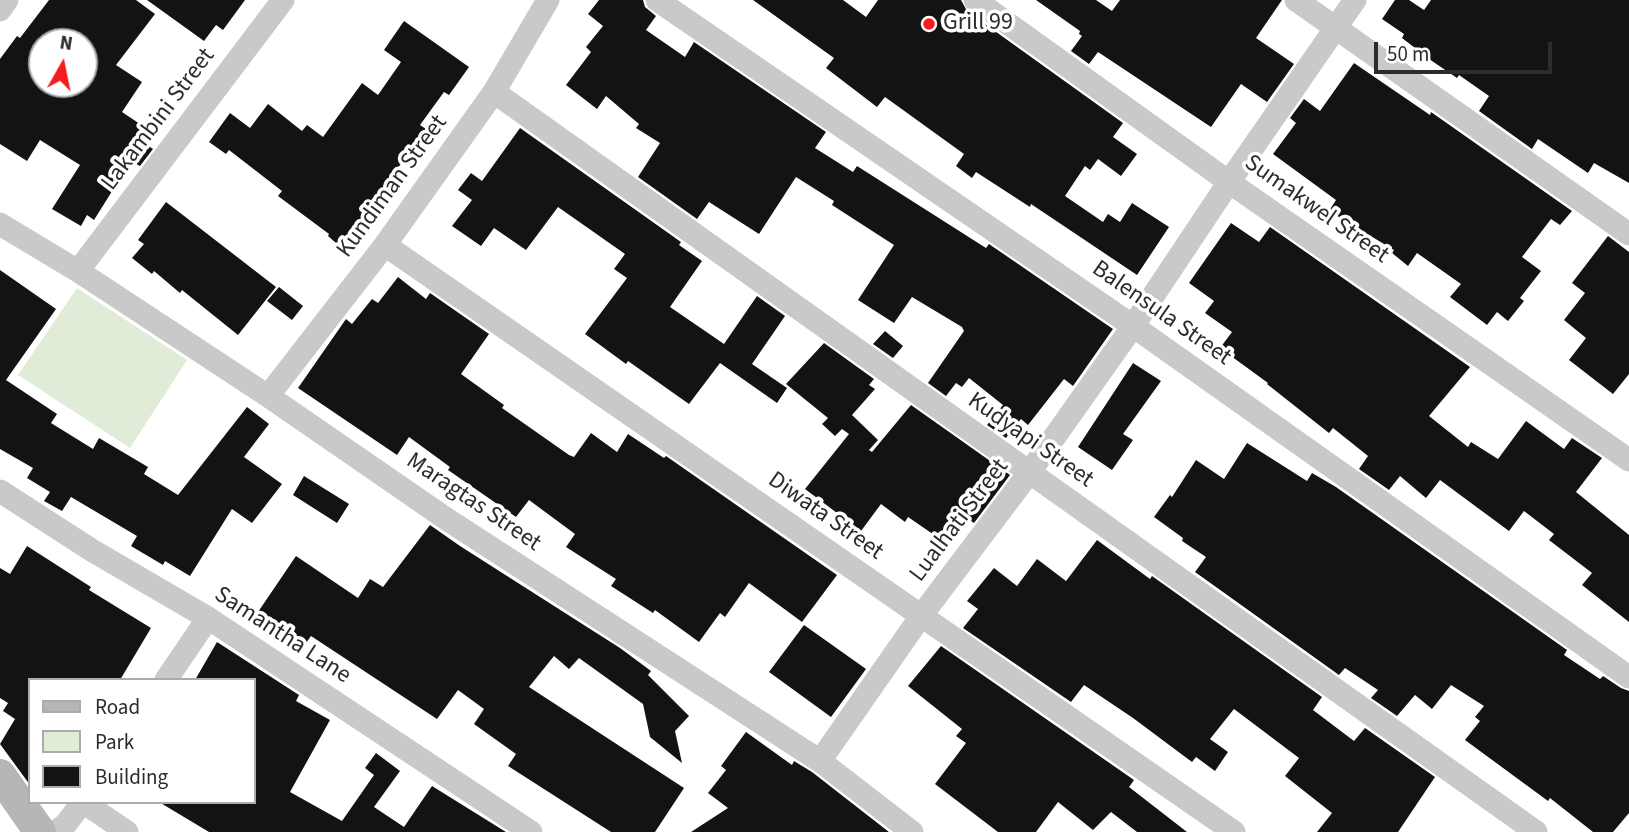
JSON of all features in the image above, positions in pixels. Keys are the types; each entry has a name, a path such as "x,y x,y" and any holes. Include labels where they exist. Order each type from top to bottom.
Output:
{"street":[{"path":"0,10 7,0"},
{"name":"Lakambini Street","path":"78,271 283,0"},
{"name":"Kundiman Street","path":"268,396 385,245 494,92 548,0"},
{"name":"Balensula Street","path":"657,0 1133,326 1629,677"},
{"name":"Sumakwel Street","path":"975,0 1229,182 1629,460"},
{"path":"1296,0 1629,234"},
{"name":"Lualhati Street","path":"820,761 921,616 1029,473 1133,326 1355,0"},
{"name":"Kudyapi Street","path":"494,92 1536,832"},
{"name":"Maragtas Street","path":"0,224 78,271 268,396 448,520 820,761 912,832"},
{"name":"Diwata Street","path":"385,245 1234,832"},
{"name":"Samantha Lane","path":"0,491 93,551 208,618 531,832"},
{"path":"167,678 208,618"},
{"path":"0,775 40,832"},
{"path":"55,832 65,825 81,804"},
{"path":"84,804 127,832"}],"green space":[{"path":"77,288 187,360 130,448 18,375"}],"building":[{"path":"49,0 136,0 155,14 116,65 142,82 122,112 143,126 135,137 153,149 140,166 131,161 94,220 87,215 81,226 52,209 80,165 40,140 27,161 0,144 0,59 17,36 20,38"},
{"path":"147,0 245,0 223,30 216,25 204,41"},
{"path":"599,0 643,0 645,7 656,16 646,30 685,57 694,42 826,132 815,148 853,172 857,166 986,248 989,244 1113,329 1073,386 1064,379 1028,425 1021,419 1006,438 987,425 1003,405 969,378 962,387 956,383 946,396 928,383 964,331 962,327 912,297 894,323 858,300 894,245 832,205 834,201 796,177 759,234 709,202 697,219 638,177 660,143 636,128 639,124 606,96 597,109 566,85 591,52 586,47 603,26 588,14"},
{"path":"753,0 843,0 866,17 878,0 961,0 967,11 1123,123 1113,137 1137,154 1121,176 1098,159 1090,170 1085,166 1065,196 1103,222 1108,214 1120,222 1132,203 1169,227 1137,275 1031,204 1030,207 976,172 972,178 956,166 964,154 885,97 877,107 826,68 834,58"},
{"path":"1036,0 1096,0 1112,11 1120,0 1282,0 1256,38 1294,64 1267,102 1241,84 1211,127 1098,52 1089,64 1071,51 1082,36 1080,31"},
{"path":"1395,0 1409,0 1424,10 1431,0 1629,0 1629,183 1594,163 1588,173 1538,139 1532,149 1479,111 1489,96 1459,75 1457,78 1432,61 1402,38 1404,34 1382,19"},
{"path":"404,21 469,67 449,95 444,92 420,125 426,129 385,186 390,189 343,249 329,234 278,196 282,191 229,150 226,154 209,142 230,113 250,128 268,104 302,131 307,125 323,137 362,83 378,95 401,62 384,50"},
{"path":"1354,63 1430,115 1431,112 1572,211 1560,225 1551,219 1522,257 1541,271 1520,298 1524,301 1508,321 1497,312 1487,325 1450,297 1461,284 1417,253 1408,266 1392,253 1394,250 1329,211 1336,200 1273,154 1296,123 1290,118 1304,99 1320,111"},
{"path":"520,128 681,242 679,245 702,261 670,307 724,344 757,296 785,316 752,364 787,388 777,403 720,363 689,404 585,334 627,278 614,269 625,254 558,207 526,250 494,228 481,246 452,226 472,200 458,190 471,173 482,181"},
{"path":"166,202 276,287 238,335 182,290 180,293 154,271 152,274 132,258 144,244 138,240"},
{"path":"1231,223 1259,242 1270,227 1470,367 1429,416 1468,447 1471,442 1498,459 1526,421 1564,449 1572,438 1602,458 1576,492 1629,535 1629,622 1582,585 1592,573 1549,540 1554,534 1524,511 1509,531 1440,480 1426,498 1400,476 1389,490 1359,469 1368,456 1333,428 1329,433 1220,348 1232,332 1205,313 1214,301 1189,283"},
{"path":"1608,236 1629,252 1629,374 1613,394 1569,360 1586,338 1564,320 1585,293 1572,283"},
{"path":"0,270 56,309 6,380 57,414 51,423 93,449 99,438 148,467 144,474 178,495 247,407 269,424 244,457 282,484 252,523 232,509 190,576 165,561 163,565 131,546 137,536 71,497 62,511 44,501 50,492 27,478 33,468 0,449"},
{"path":"398,277 426,299 430,293 489,334 461,374 504,405 502,408 569,455 574,457 591,433 617,452 628,434 664,458 666,456 837,575 802,622 749,583 725,617 720,613 699,642 655,610 653,613 611,586 616,579 566,547 575,534 529,500 516,517 448,470 450,467 409,437 397,455 298,388 346,319 352,324 372,299 378,303"},
{"path":"279,287 303,306 292,320 267,301"},
{"path":"885,331 903,346 893,358 873,344"},
{"path":"824,343 874,379 869,385 875,389 852,415 878,440 869,450 872,452 911,405 1010,475 974,523 962,515 943,541 908,517 905,522 881,504 861,531 805,489 849,434 842,429 835,436 822,424 828,418 786,384"},
{"path":"1133,363 1161,381 1123,434 1133,440 1112,470 1078,447"},
{"path":"1247,443 1307,481 1312,473 1336,487 1567,650 1564,655 1600,679 1603,676 1629,691 1629,813 1613,832 1593,832 1550,798 1548,801 1465,740 1480,721 1475,717 1484,706 1451,685 1432,709 1415,695 1397,716 1371,698 1378,690 1345,668 1339,675 1195,572 1206,557 1154,517 1170,495 1172,497 1196,460 1224,479"},
{"path":"304,476 349,504 337,523 293,495"},
{"path":"430,525 620,648 651,671 648,675 689,716 675,731 682,763 650,737 643,704 579,658 569,669 554,656 529,687 684,788 655,832 611,832 508,766 516,754 474,724 484,709 458,690 437,719 311,636 306,643 258,612 296,556 358,598 370,579 383,587"},
{"path":"1097,540 1322,697 1313,710 1354,741 1365,728 1435,777 1398,832 1317,832 1332,813 1285,776 1299,758 1234,709 1210,739 1228,752 1215,771 1196,757 1192,762 1084,685 1071,702 963,628 978,609 967,601 994,568 1017,586 1037,559 1066,581"},
{"path":"27,546 91,587 89,590 151,628 121,678 28,678 28,782 0,744 15,719 3,711 8,703 0,698 0,568 10,574"},
{"path":"804,625 866,669 831,717 769,672"},
{"path":"217,642 299,695 296,701 330,720 290,792 342,821 374,775 365,768 376,753 400,771 374,807 404,827 432,786 506,832 209,832 162,804 256,804 256,678 196,678"},
{"path":"941,646 1134,780 1129,787 1187,832 1137,832 1111,812 1093,830 1058,802 1036,832 998,832 935,784 966,743 956,736 962,729 908,686"},
{"path":"746,732 792,765 794,761 812,772 889,832 691,832 728,808 708,793 726,770 721,766"}],"place":[{"name":"Grill 99","path":"929,24"}]}
